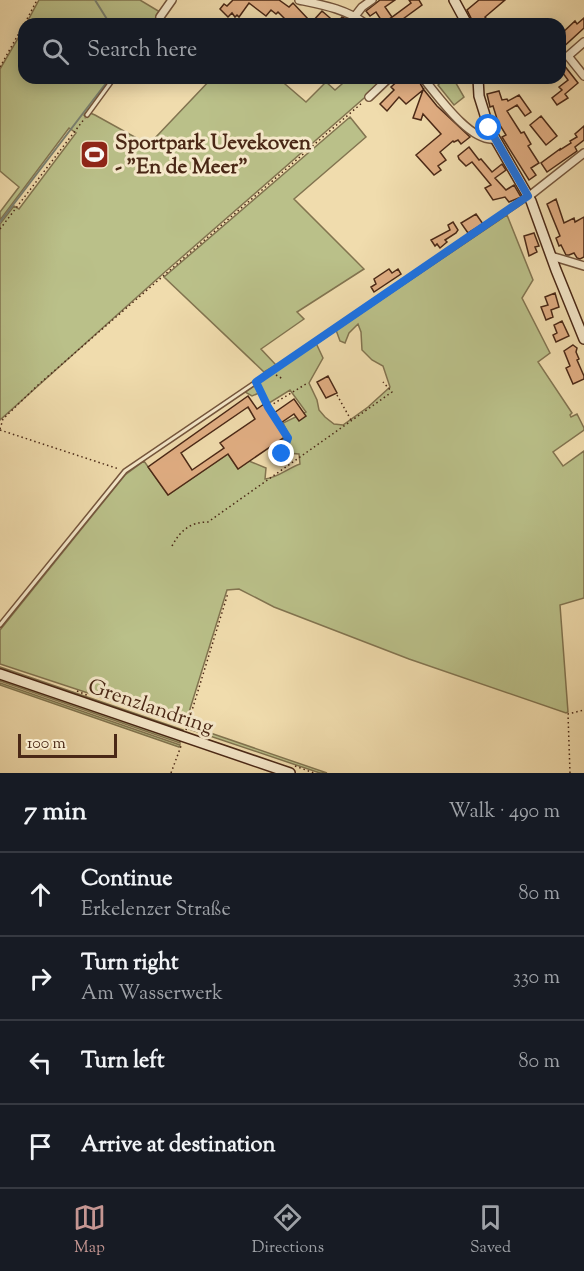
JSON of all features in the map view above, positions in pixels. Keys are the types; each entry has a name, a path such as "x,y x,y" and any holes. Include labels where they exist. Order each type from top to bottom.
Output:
{"main road":[{"path":"454,0 463,18"},
{"path":"478,84 479,96 494,139 517,174 528,196 584,339"},
{"name":"Grenzlandring","path":"0,674 290,773"}],"street":[{"path":"160,17 172,0"},
{"path":"299,0 333,7 358,18"},
{"path":"355,16 372,0"},
{"path":"584,42 568,56 584,76"},
{"path":"369,98 383,84"},
{"path":"428,84 472,133 486,140 494,139"},
{"path":"528,196 584,153"},
{"path":"551,256 584,266"}],"lane":[{"path":"87,115 110,84"},
{"path":"0,625 125,471 528,196"}],"path":[{"path":"27,18 37,0"},
{"path":"0,67 18,35"},
{"path":"125,471 0,430 3,419 39,385 369,98"},
{"path":"0,229 87,115"},
{"path":"270,372 283,379"},
{"path":"256,382 268,407 288,438 282,454 290,464"},
{"path":"172,546 179,533 195,522 208,522 392,392 383,382"},
{"path":"268,407 306,384"},
{"path":"337,395 351,421"},
{"path":"171,773 228,593"},
{"path":"570,773 568,714 584,710"}],"green space":[{"path":"39,0 140,0 160,12 156,18 29,18"},
{"path":"18,38 18,84 108,84 84,115 87,117 90,113 95,115 140,140 154,139 206,84 285,84 306,102 324,84 328,84 335,90 342,84 379,85 0,420 0,224 14,206 19,209 76,133 69,128 0,220 0,212 19,187 0,171 0,69"},
{"path":"456,84 464,97 454,105 438,85"},
{"path":"350,117 366,137 294,199 364,269 297,312 304,319 261,349 276,365 264,372 164,277"},
{"path":"507,215 533,280 522,298 550,353 538,362 572,413 571,417 577,414 584,428 553,452 563,466 584,451 584,598 560,605 568,712 409,659 274,607 239,589 227,590 185,725 0,664 0,630 125,475 144,461 168,495 228,454 238,469 249,461 266,468 265,479 300,464 299,454 286,453 279,448 283,439 289,435 283,423 306,412 290,390 266,405 259,393 252,396 245,392 316,343 323,358 309,383 319,410 334,424 343,425 390,387 383,366 372,360 362,350 358,324 349,333 345,343 340,341 336,330"},
{"path":"0,667 183,730 182,732 0,669"},
{"path":"0,678 180,739 180,743 0,681"},
{"path":"0,683 180,745 179,747 0,685"},
{"path":"190,726 327,773 320,773 189,729"}],"building":[{"path":"233,0 279,0 289,7 293,3 307,18 284,18 278,12 276,14 271,10 266,16 249,3 239,17 237,15 235,17 232,13 228,17 220,9 224,4 227,6"},
{"path":"380,0 395,0 385,7 390,18 380,18 376,12 370,16 366,11"},
{"path":"409,0 419,0 422,5 404,18 391,18 411,3"},
{"path":"479,0 505,0 486,18 471,18 467,10"},
{"path":"322,11 330,18 316,18"},
{"path":"584,18 584,28 566,44 566,29 575,21 577,24"},
{"path":"566,68 578,83 565,94 568,98 557,105 552,98 562,90 559,87 566,84 568,80"},
{"path":"394,84 420,84 437,106 470,137 461,144 458,140 453,141 440,152 446,160 438,166 441,170 434,175 416,155 441,134 423,114 421,120 413,118 423,90 406,104 399,97 387,111 380,104 394,90 391,87"},
{"path":"499,91 502,100 507,99 508,101 519,95 531,112 525,116 517,105 507,111 521,133 524,132 531,144 528,146 539,163 531,168 536,175 529,180 502,137 506,135 498,122 493,106 490,107 487,94"},
{"path":"541,116 557,136 546,145 530,125"},
{"path":"584,126 584,140 575,147 577,151 547,172 541,163 571,143 570,141 577,137 575,134"},
{"path":"469,147 492,172 502,164 506,170 495,178 506,190 514,185 521,197 509,202 505,197 493,200 485,188 491,185 472,162 466,166 459,159 458,156"},
{"path":"556,199 564,223 574,218 575,222 584,217 584,257 580,259 574,253 566,255 561,245 559,246 556,238 560,236 547,204"},
{"path":"476,214 483,224 468,233 461,223"},
{"path":"453,222 458,230 456,233 445,240 447,242 440,248 437,244 435,246 431,240 450,230 448,225"},
{"path":"534,233 539,246 535,247 537,252 529,256 524,236"},
{"path":"389,269 392,273 398,269 401,274 374,292 371,287 376,284 374,279"},
{"path":"555,293 559,307 551,310 553,317 546,320 541,307 548,305 545,297"},
{"path":"562,321 569,336 556,342 553,335 557,333 554,325"},
{"path":"573,345 577,348 579,359 577,360 584,379 573,384 566,368 570,366 564,351"},
{"path":"328,376 337,393 326,398 317,382"},
{"path":"248,396 257,409 264,404 271,415 294,399 306,416 299,421 294,414 278,425 286,436 238,469 228,454 168,495 148,467","holes":["248,407 255,419 220,443 224,448 192,470 181,453"]}],"waterway":[{"path":"95,0 106,18"},
{"path":"0,222 105,84"}],"place":[{"name":"Sportpark Uevekoven - \"En de Meer\"","path":"94,154"}],"route":[{"path":"282,454 288,438 268,407 256,382 528,196 489,128"}]}
